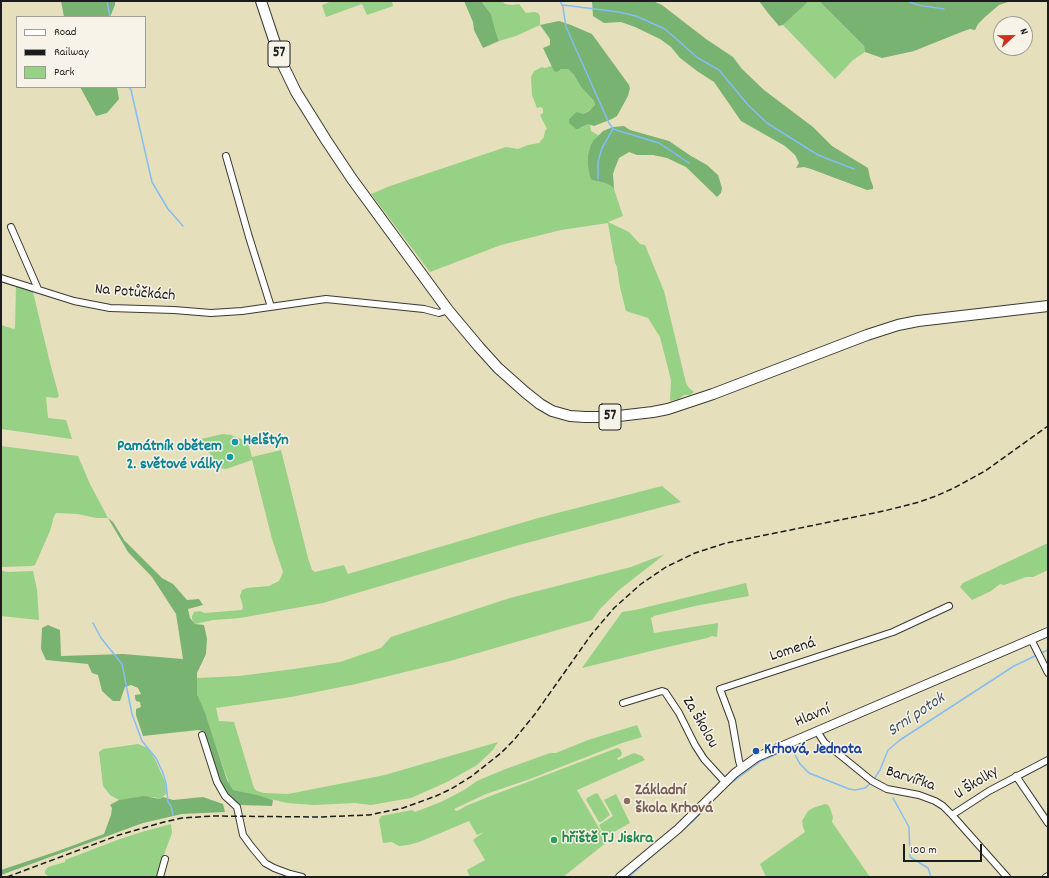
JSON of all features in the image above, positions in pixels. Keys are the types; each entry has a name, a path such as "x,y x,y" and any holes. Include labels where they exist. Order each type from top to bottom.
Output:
{"main road":[{"name":"57","path":"260,1 281,61 303,105 352,179 448,310 491,360 534,399 546,408 558,414 585,417 653,412 684,404 867,335 898,325 918,321 1048,306"}],"street":[{"path":"226,156 271,307"},
{"path":"11,227 38,289"},
{"name":"Na Potůčkách","path":"1,278 74,300 110,308 211,313 271,307 326,299 424,309 439,313 448,310"},
{"name":"Lomená","path":"741,767 732,721 720,689 893,632 949,606"},
{"name":"Hlavní","path":"620,877 678,829 741,767 761,755 1048,632"},
{"path":"1031,639 1048,673"},
{"name":"Za Školou","path":"623,703 662,691 665,692 679,713 695,746 704,759 725,782"},
{"name":"Barvířka","path":"817,731 821,739 829,747 874,782 887,789 919,795 935,801 952,815 1007,877"},
{"path":"202,735 217,782 225,796 237,807 243,835 265,863 274,868 302,877"},
{"name":"U Školky","path":"952,815 989,790 1048,760"},
{"name":"U Školky","path":"1016,776 1048,823"},
{"path":"160,877 165,859"}],"green space":[{"path":"61,1 115,1 110,16 64,16"},
{"path":"332,1 392,1 393,6 367,15 362,4 326,17 322,5"},
{"path":"464,1 481,1 491,14 499,41 483,48 474,30 473,22"},
{"path":"481,1 502,1 505,4 519,4 526,13 538,13 540,16 540,25 516,36 499,41 491,14"},
{"path":"592,1 653,1 662,5 706,39 733,57 742,69 764,90 813,127 832,146 868,168 873,189 867,190 804,167 796,168 799,163 795,155 785,146 741,121 714,82 680,58 671,47 660,39 621,22 604,23 593,16"},
{"path":"759,1 809,1 783,25 779,26"},
{"path":"809,1 819,1 864,46 865,52 853,60 835,79 783,25"},
{"path":"819,1 1011,1 999,5 978,24 975,30 970,29 964,31 914,51 882,58 865,52 864,46"},
{"path":"559,21 592,34 629,85 630,88 628,96 617,116 612,119 594,126 588,124 578,129 569,123 569,119 577,112 583,114 595,105 594,101 581,87 574,75 568,69 561,69 557,72 554,71 543,48 550,45 550,39 540,25"},
{"path":"551,66 553,67 554,71 568,69 574,75 581,87 594,101 595,105 593,108 583,114 573,115 569,119 569,123 581,128 590,124 591,131 598,135 592,180 605,183 614,189 623,216 608,222 629,232 640,244 645,245 664,291 686,383 694,392 690,395 684,395 679,399 670,401 671,380 660,337 648,318 626,311 608,223 561,230 501,245 430,272 371,194 390,186 506,147 518,149 539,143 544,137 547,129 540,115 543,113 543,109 541,107 537,108 532,95 531,77 534,71 542,67 545,68"},
{"path":"81,88 117,88 119,99 107,113 96,116"},
{"path":"624,126 630,130 669,141 707,165 718,175 722,188 721,193 717,197 686,167 667,158 653,155 637,155 629,152 619,158 613,174 614,189 605,183 592,180 588,165 588,155 591,145 603,131 613,127"},
{"path":"16,286 33,292 59,396 57,398 46,397 48,418 66,420 72,439 1,429 1,325 15,328"},
{"path":"223,434 231,435 248,442 252,457 281,450 308,558 312,570 315,572 344,565 348,574 538,518 662,486 681,502 519,545 323,603 240,618 213,620 195,624 192,619 194,612 200,611 205,613 242,610 243,607 240,596 242,590 247,588 269,586 279,581 283,572 272,539 252,460 226,469 219,468 202,444 201,439"},
{"path":"1,446 78,456 90,484 108,518 56,513 35,565 1,567"},
{"path":"108,518 113,522 124,540 162,578 173,584 187,600 199,599 203,605 188,609 190,618 195,624 204,625 207,639 206,654 197,673 197,694 205,713 227,780 233,790 273,800 272,806 240,805 225,791 219,780 203,731 198,730 143,736 136,715 136,709 141,707 140,702 136,701 135,698 135,695 141,694 138,688 131,685 125,687 120,701 113,701 102,691 98,675 92,673 88,664 46,660 41,649 42,628 48,625 60,630 61,656 123,654 183,659 176,614 152,577 128,552"},
{"path":"1048,543 1048,570 1046,571 1033,577 1026,577 1004,585 1000,584 991,591 972,600 960,587 963,583"},
{"path":"665,554 619,590 600,609 592,620 450,661 356,684 291,697 216,708 219,721 234,722 254,788 257,791 264,793 288,794 385,775 498,742 493,750 477,765 447,782 411,798 371,805 355,803 314,805 287,803 233,790 230,786 197,694 197,678 239,676 340,662 381,648 391,637 510,598 631,567"},
{"path":"1,571 33,571 37,590 39,620 1,616"},
{"path":"746,583 749,596 695,606 651,618 654,633 718,623 717,637 712,636 582,668 622,612"},
{"path":"637,725 642,737 622,743 530,779 486,794 454,809 456,811 459,810 488,797 617,748 620,749 622,753 621,756 617,758 618,760 634,753 642,756 645,760 577,790 607,842 563,877 470,877 467,870 485,860 473,840 484,832 477,835 469,821 419,842 408,845 399,846 392,842 383,843 379,820 381,816 412,810 415,812 441,802 464,790 477,781 503,770 550,753 556,753 588,740"},
{"path":"138,744 148,748 155,759 165,782 167,793 160,799 154,797 119,800 110,795 103,786 99,752 103,749"},
{"path":"596,793 610,815 601,822 599,822 586,800"},
{"path":"616,794 630,823 605,837 599,825 613,816 604,800"},
{"path":"144,796 160,799 163,797 173,800 203,797 223,804 225,812 182,814 143,823 1,875 1,870 104,834 111,815 112,808 110,805 119,800"},
{"path":"825,804 830,808 833,817 832,822 870,877 766,877 760,864 805,832 802,821 808,811"},
{"path":"171,824 172,833 159,868 158,877 50,877 45,874 48,867 65,862 65,860 120,839"}],"waterway":[{"path":"107,1 110,16"},
{"path":"560,1 563,7 566,27 613,129 659,143 689,163"},
{"path":"907,1 918,5 944,9"},
{"path":"563,5 619,12 636,16 665,29 698,58 719,70 748,105 767,123 818,155 854,169"},
{"path":"130,88 152,182 168,209 183,226"},
{"path":"598,179 598,162 602,148 613,129"},
{"path":"93,623 101,638 122,664 132,714 142,741 156,758 163,773 166,783 168,802 171,806 173,815"},
{"name":"Srní potok","path":"1041,653 1048,650"},
{"name":"Srní potok","path":"874,779 880,770 888,750 900,740 1014,666 1037,655"},
{"name":"Srní potok","path":"727,786 761,761 786,750 793,751 800,764 809,773 849,789 855,790 865,788 872,782"},
{"name":"Srní potok","path":"629,877 692,822 719,794"},
{"path":"893,798 909,827 910,857 928,868 931,877"}],"railway":[{"path":"7,877 119,835 182,818 213,816 318,817 369,815 403,808 436,796 472,776 501,753 514,740 535,714 591,635 614,608 641,584 666,567 695,553 726,543 884,511 936,496 985,471 1048,426"}],"place":[{"name":"Helštýn","path":"235,442"},
{"name":"Památník obětem 2. světové války","path":"230,457"},
{"name":"Krhová, Jednota","path":"756,751"},
{"name":"Základní škola Krhová","path":"627,801"},
{"name":"hřiště TJ Jiskra","path":"554,840"}]}
